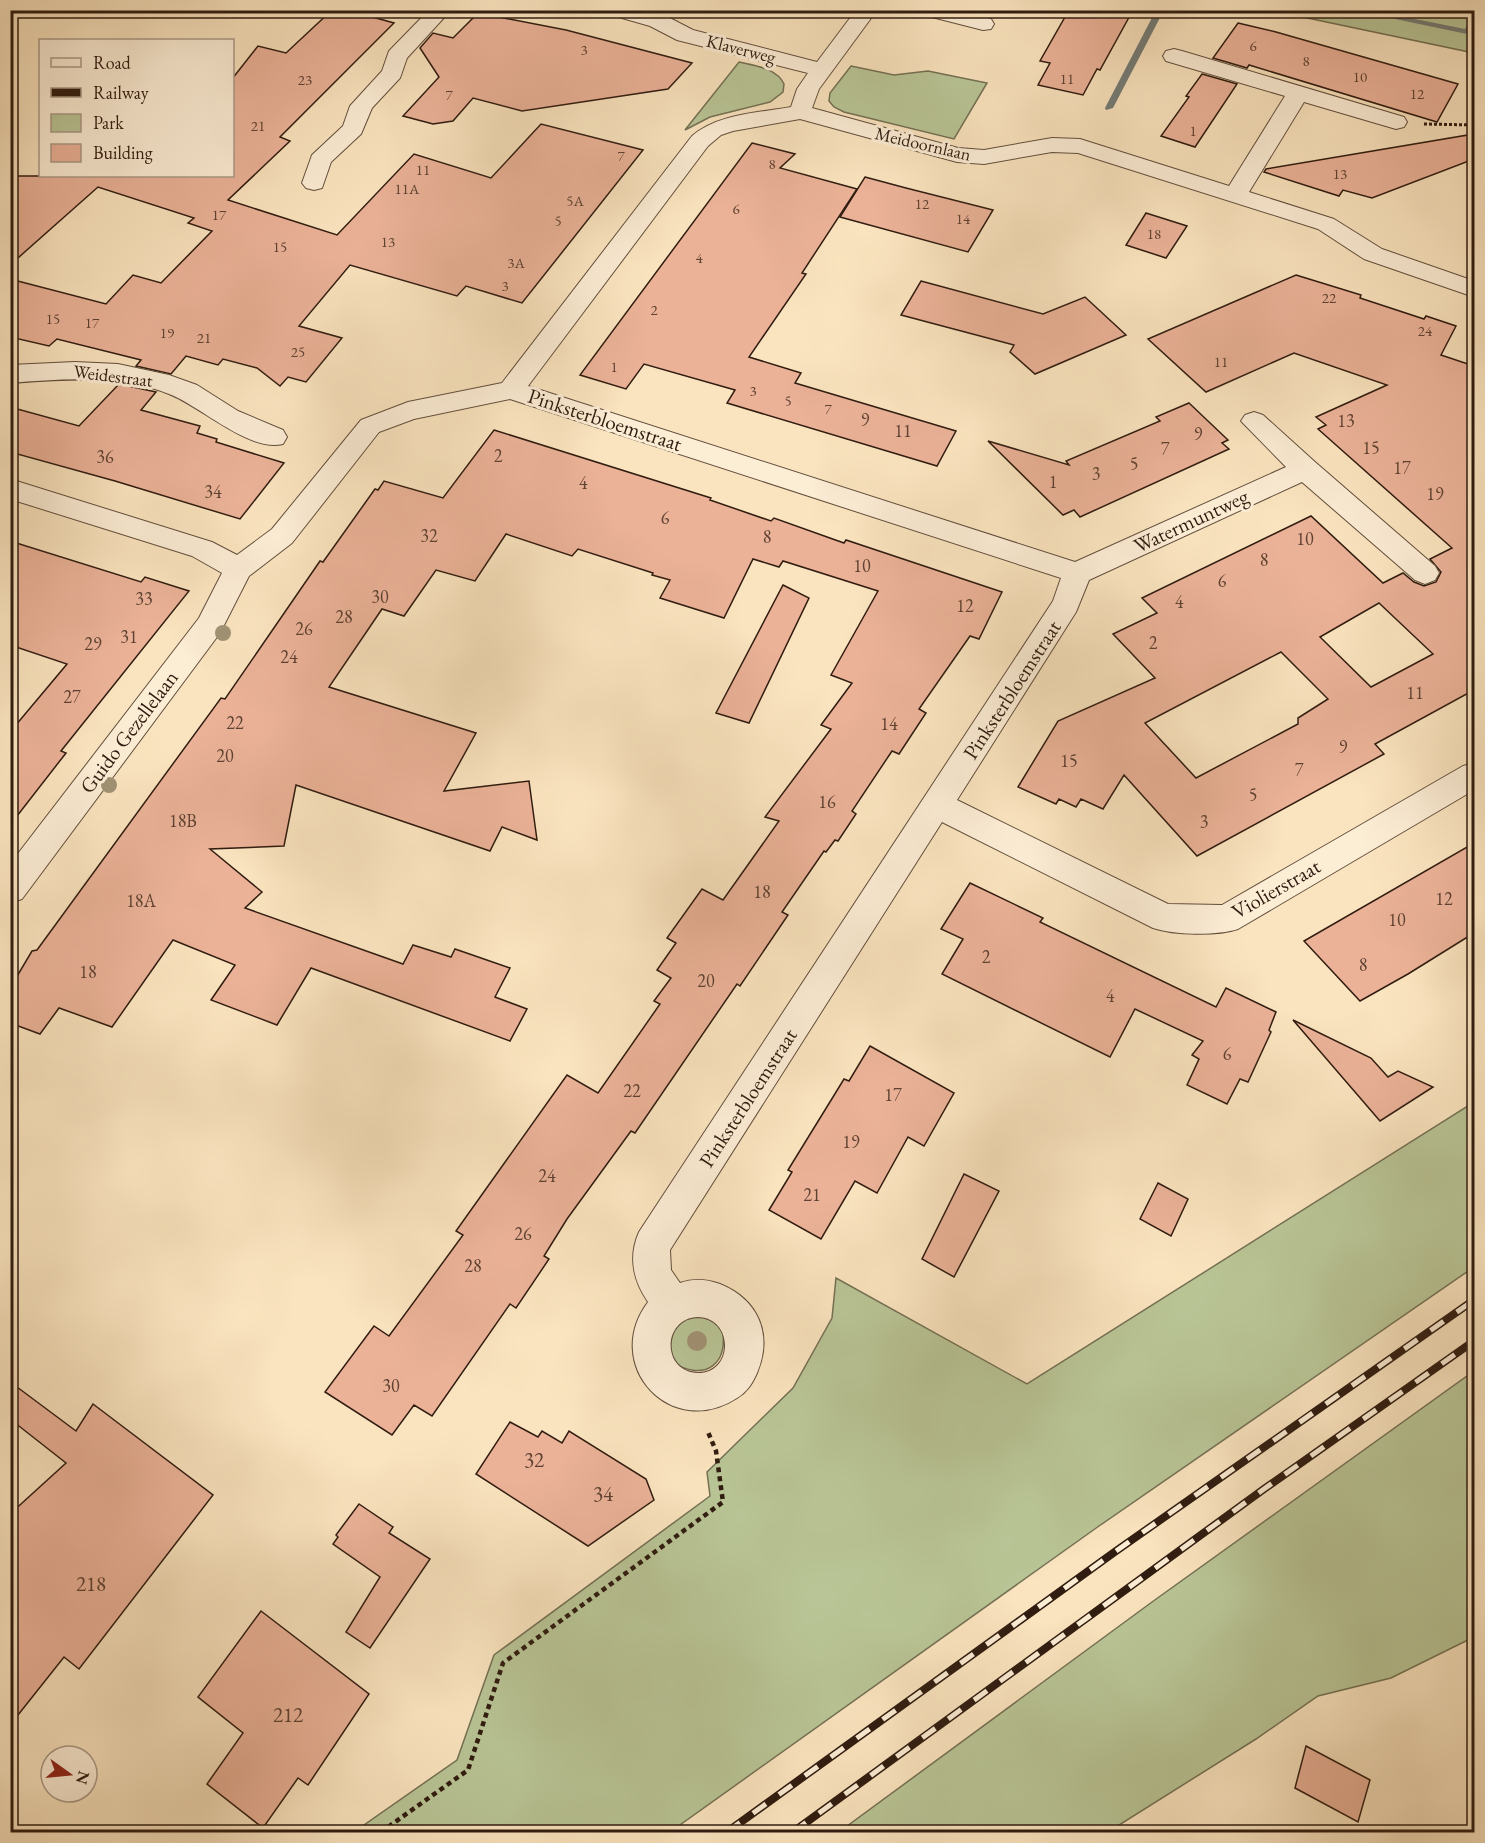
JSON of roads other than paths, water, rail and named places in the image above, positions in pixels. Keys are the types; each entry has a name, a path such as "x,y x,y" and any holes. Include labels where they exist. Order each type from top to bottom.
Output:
{"street":[{"path":"314,183 320,160 353,129 361,106 392,73 397,56 441,10"},
{"name":"Klaverweg","path":"615,10 658,21 684,35 822,70"},
{"path":"800,112 808,88 867,10"},
{"path":"927,10 983,24"},
{"path":"1174,56 1396,122"},
{"path":"1235,195 1298,93"},
{"name":"Meidoornlaan","path":"511,390 700,141 713,130 729,125 800,112 957,154 984,157 1052,145 1080,146 1326,224 1372,254 1474,289"},
{"name":"Weidestraat","path":"10,374 66,370 152,378 182,389 235,421 274,437"},
{"name":"Guido Gezellelaan","path":"10,889 210,625 238,569 282,536 370,426 408,411 511,390"},
{"name":"Pinksterbloemstraat","path":"511,390 1077,573 1066,604 938,806 652,1245 649,1264 656,1282 674,1305"},
{"path":"1254,421 1305,469 1425,573"},
{"name":"Watermuntweg","path":"1077,573 1305,469"},
{"path":"10,489 202,549 238,569"},
{"name":"Violierstraat","path":"938,806 1165,918 1226,919 1474,775"},
{"path":"705,1298 721,1303 733,1312 742,1325 746,1341 744,1358 736,1372 725,1384 710,1391 691,1393 666,1381 652,1356 651,1341 655,1327 663,1314 674,1305 689,1299 705,1298"}],"waterway":[{"path":"1109,108 1160,10"},
{"path":"1356,10 1467,32 1474,19"}],"railway":[{"path":"727,1832 1116,1551 1474,1300"},
{"path":"793,1832 1264,1489 1474,1341"}]}
